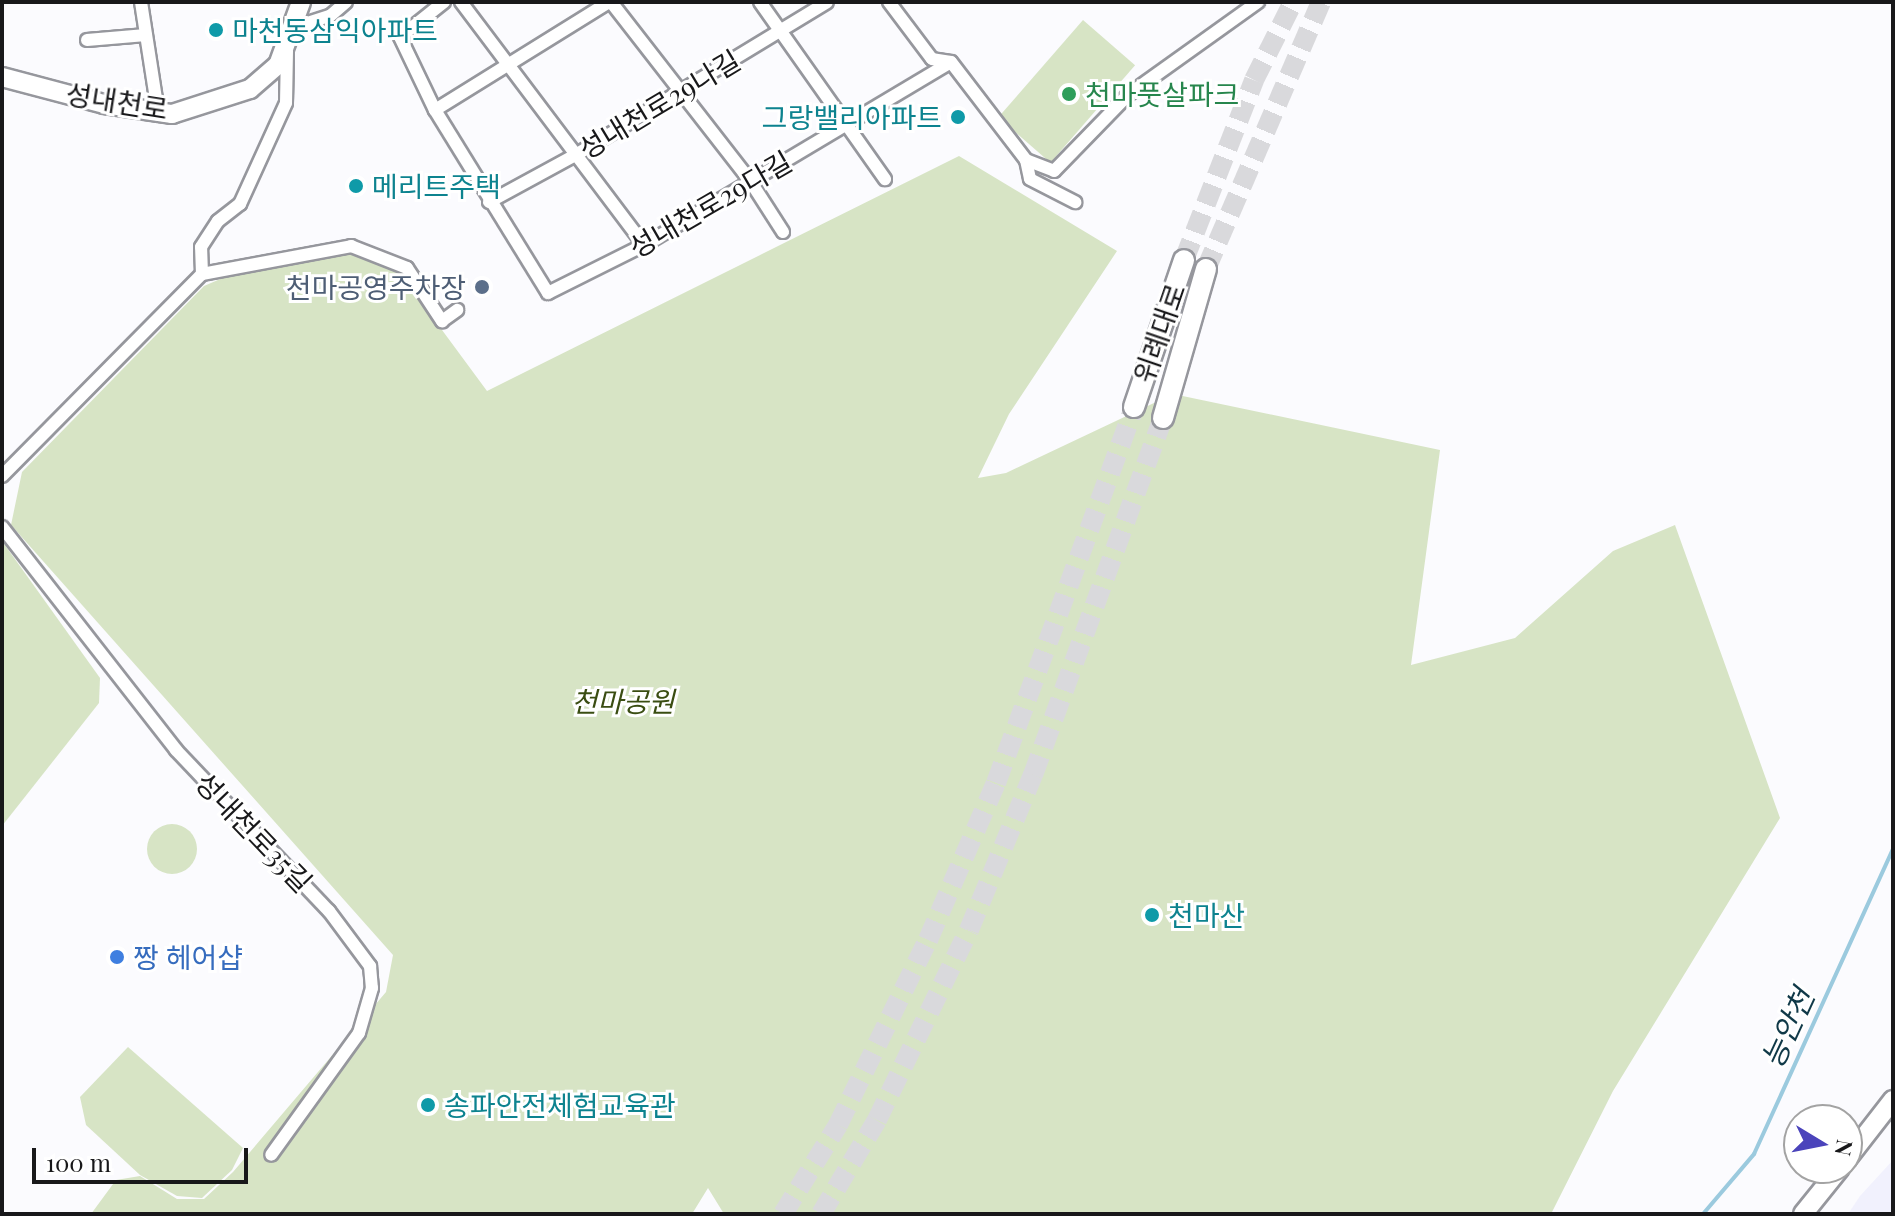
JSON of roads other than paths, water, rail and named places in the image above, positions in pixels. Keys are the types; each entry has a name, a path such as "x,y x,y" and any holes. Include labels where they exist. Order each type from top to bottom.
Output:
{"main road":[{"name":"위례대로","path":"1134,407 1184,260"},
{"name":"위례대로","path":"1163,418 1206,269"}],"street":[{"path":"141,2 158,112"},
{"name":"성내천로","path":"2,77 172,114 250,89 278,65 301,2"},
{"path":"202,274 201,247 218,221 240,204 286,103 290,34 330,16 346,2"},
{"path":"444,2 400,37 435,110 489,202"},
{"path":"461,2 579,153 644,245"},
{"path":"435,110 610,2 749,179 783,232"},
{"path":"760,2 885,179"},
{"name":"성내천로29나길","path":"489,202 579,153 679,88 782,32 827,2"},
{"path":"889,2 932,59 951,62 1026,160 1030,179 1075,202"},
{"path":"1026,160 1054,171 1128,95 1258,2"},
{"path":"87,40 146,35"},
{"name":"성내천로29다길","path":"489,202 548,293 644,245 749,179 849,126 951,62"},
{"path":"2,476 202,274 351,246 407,268 442,321 457,310"},
{"name":"성내천로35길","path":"2,527 176,750 329,911 370,966 372,988 359,1033 271,1155"},
{"path":"1863,1138 1893,1100"},
{"path":"1803,1214 1827,1184"}],"waterway":[{"name":"능안천","path":"1703,1214 1754,1154 1893,849"}],"tunnel":[{"path":"1184,260 1254,80 1293,2"},
{"path":"1206,269 1321,2"},
{"path":"783,1214 838,1125 928,940 996,783 1134,407"},
{"path":"821,1214 877,1120 969,930 1033,775 1163,418"}],"place":[{"name":"마천동삼익아파트","path":"216,30"},
{"name":"천마풋살파크","path":"1069,94"},
{"name":"그랑밸리아파트","path":"958,117"},
{"name":"메리트주택","path":"356,186"},
{"name":"천마공영주차장","path":"482,287"},
{"name":"천마산","path":"1152,915"},
{"name":"짱 헤어샵","path":"117,957"},
{"name":"송파안전체험교육관","path":"428,1105"}],"park label":[{"name":"천마공원","path":"623,701"}]}
